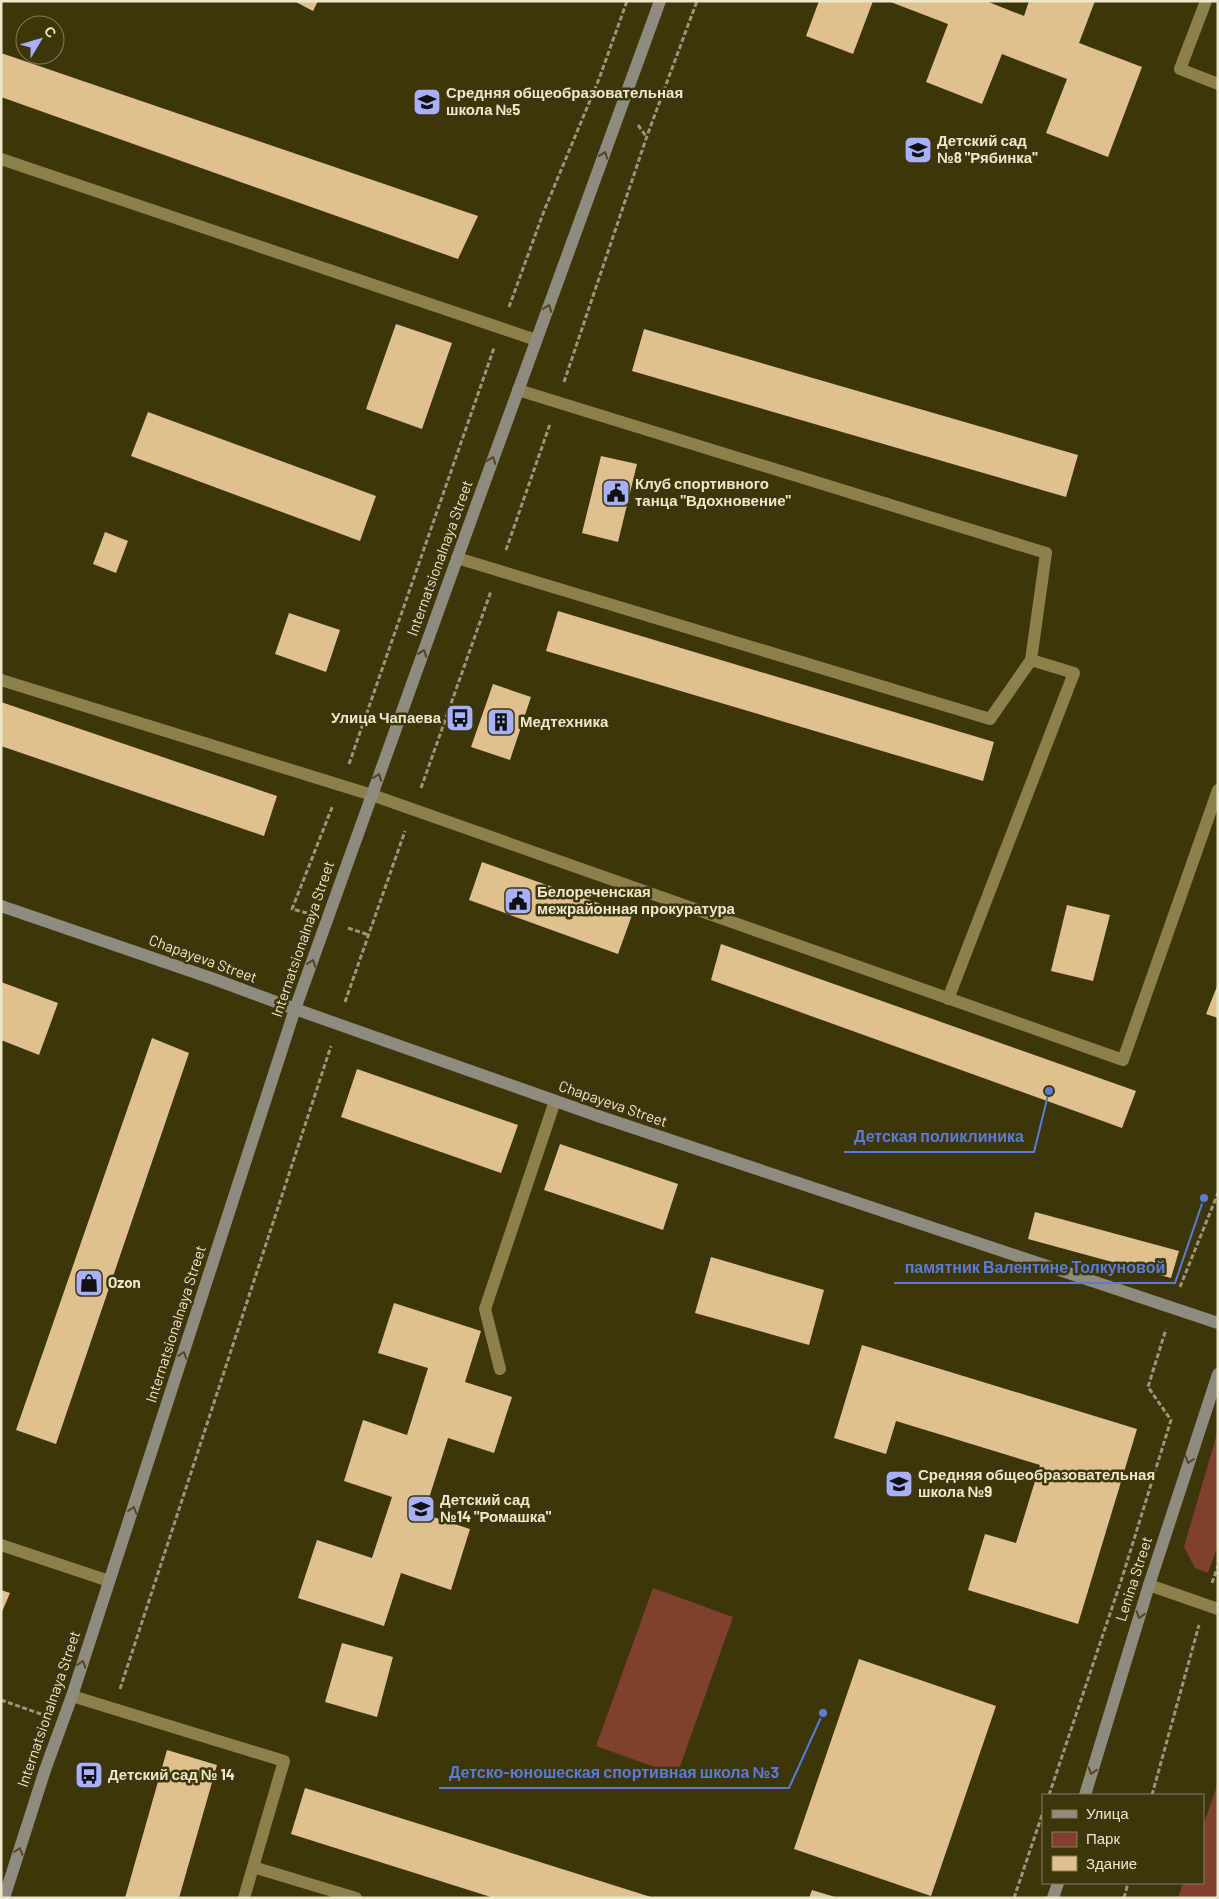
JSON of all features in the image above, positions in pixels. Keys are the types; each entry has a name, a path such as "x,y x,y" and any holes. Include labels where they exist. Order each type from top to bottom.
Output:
{"street":[{"name":"Internatsionalnaya Street","path":"4,1898 45,1770 72,1696 295,1009 660,1"},
{"name":"Chapayeva Street","path":"1,906 214,979 555,1101 1218,1323"},
{"name":"Lenina Street","path":"1084,1794 1149,1585 1218,1374"},
{"path":"1053,1898 1058,1884"}],"lane":[{"path":"1206,1 1180,69 1218,84"},
{"path":"1,159 536,340"},
{"path":"457,558 990,719 1031,660 1046,553 518,390"},
{"path":"948,999 1074,673 1031,660"},
{"path":"1,680 372,795 1123,1060 1218,790"},
{"path":"500,1369 485,1309 555,1101"},
{"path":"1,1545 109,1581"},
{"path":"1149,1585 1218,1609"},
{"path":"72,1696 284,1761 244,1898"},
{"path":"253,1867 356,1898"}],"path":[{"path":"292,908 341,786 501,328 544,211 599,79 627,1"},
{"path":"646,136 697,1"},
{"path":"114,1709 348,994"},
{"path":"1049,1794 1122,1578 1171,1420 1148,1388 1172,1308 1218,1192"},
{"path":"1152,1794 1204,1604 1218,1566"},
{"path":"1,1700 63,1721"},
{"path":"1014,1898 1042,1815"},
{"path":"1124,1898 1128,1884"}],"green space":[{"path":"1218,1430 1218,1545 1208,1573 1195,1568 1184,1547"},
{"path":"653,1588 733,1617 677,1775 596,1746"},
{"path":"1218,1783 1218,1898 1178,1898 1183,1884 1204,1884 1204,1823"}],"building":[{"path":"294,1 318,1 313,11"},
{"path":"819,1 873,1 853,54 806,36"},
{"path":"888,1 986,1 1024,16 1029,1 1095,1 1079,43 1142,67 1108,157 1046,133 1067,79 1002,54 982,104 926,82 948,24"},
{"path":"1,53 15,58 15,65 36,65 478,216 458,259 1,97"},
{"path":"396,324 452,343 422,429 366,409"},
{"path":"644,329 1078,455 1066,497 632,371"},
{"path":"148,412 376,496 360,541 131,456"},
{"path":"601,456 637,464 618,542 582,533"},
{"path":"105,532 128,541 116,573 93,564"},
{"path":"558,611 994,742 983,781 546,651"},
{"path":"289,613 340,630 326,672 275,654"},
{"name":"Медтехника","path":"493,684 531,697 510,760 471,747"},
{"path":"1,702 277,796 264,836 1,746"},
{"name":"Белореченская межрайонная прокуратура","path":"482,862 632,915 618,954 469,900"},
{"path":"1067,905 1110,915 1093,981 1051,971"},
{"path":"721,944 1136,1091 1122,1128 711,980"},
{"path":"1,982 58,1003 39,1055 1,1040"},
{"path":"1218,984 1218,1018 1206,1014"},
{"path":"152,1038 189,1053 56,1444 16,1430"},
{"path":"357,1069 518,1125 501,1173 341,1117"},
{"path":"560,1144 678,1184 663,1230 544,1190"},
{"path":"1035,1212 1179,1251 1171,1278 1028,1239"},
{"path":"711,1257 824,1290 809,1345 695,1313"},
{"path":"394,1303 481,1331 465,1382 512,1397 494,1453 448,1438 424,1514 470,1529 451,1590 401,1573 384,1626 298,1598 317,1540 372,1558 392,1497 344,1481 363,1420 407,1435 428,1368 378,1353"},
{"path":"862,1345 1137,1429 1078,1624 968,1590 985,1534 1016,1543 1040,1465 896,1421 886,1454 834,1438"},
{"path":"1,1590 10,1593 1,1614"},
{"path":"342,1643 393,1657 377,1717 325,1702"},
{"path":"859,1659 996,1706 931,1896 794,1849"},
{"path":"167,1750 217,1765 179,1898 125,1898"},
{"path":"305,1788 651,1898 494,1898 291,1834"},
{"path":"812,1890 835,1897 835,1898 809,1898"}],"place":[{"name":"Средняя общеобразовательная школа №5","path":"427,102"},
{"name":"Детский сад №8 \"Рябинка\"","path":"918,150"},
{"name":"Клуб спортивного танца \"Вдохновение\"","path":"616,493"},
{"name":"Улица Чапаева","path":"460,718"},
{"name":"Медтехника","path":"501,722"},
{"name":"Белореченская межрайонная прокуратура","path":"518,901"},
{"name":"Детская поликлиника","path":"1049,1091"},
{"name":"памятник Валентине Толкуновой","path":"1204,1198"},
{"name":"Ozon","path":"89,1283"},
{"name":"Средняя общеобразовательная школа №9","path":"899,1484"},
{"name":"Детский сад №14 \"Ромашка\"","path":"421,1509"},
{"name":"Детско-юношеская спортивная школа №3","path":"823,1713"},
{"name":"Детский сад № 14","path":"89,1775"}]}
